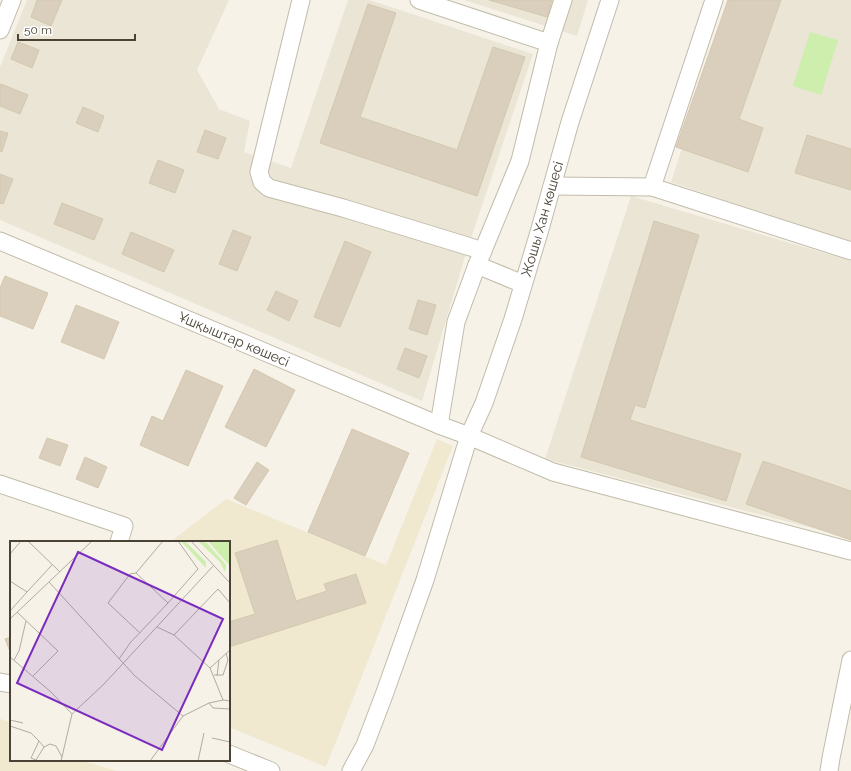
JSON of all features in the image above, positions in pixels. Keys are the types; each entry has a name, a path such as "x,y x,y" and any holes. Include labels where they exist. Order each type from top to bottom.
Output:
{"street":[{"path":"0,30 12,0"},
{"path":"301,0 259,172 262,182 269,188 343,208 464,245 480,258 523,284"},
{"path":"419,0 549,43"},
{"path":"438,425 456,322 480,258 520,161 549,43 563,0"},
{"name":"Жошы Хан көшесі","path":"352,771 365,745 384,695 424,580 469,436 484,403 513,319 570,122 610,0"},
{"path":"652,187 714,0"},
{"path":"552,186 652,187 851,251"},
{"name":"Ұшқыштар көшесі","path":"0,241 553,472 851,552"},
{"path":"0,484 124,526 119,541"},
{"path":"829,771 851,660"},
{"path":"0,682 10,684"},
{"path":"230,754 271,771"}],"shaded area":[{"path":"27,0 229,0 197,70 219,109 250,121 244,152 291,168 348,0 370,0 533,54 466,253 422,401 0,220 0,67"},
{"path":"464,0 588,0 577,36"},
{"path":"730,0 851,0 851,243 671,182"},
{"path":"631,196 851,261 851,538 545,459"},
{"path":"437,439 453,446 326,767 230,727 230,541 171,541 226,499 386,565"},
{"path":"0,719 10,722 10,761 83,761 117,771 0,771"}],"green space":[{"path":"810,32 838,40 821,95 793,86"}],"building":[{"path":"37,0 62,0 51,26 31,17"},
{"path":"489,0 552,0 547,17"},
{"path":"728,0 781,0 739,119 763,128 748,172 676,147"},
{"path":"368,4 396,13 360,117 457,150 493,47 525,57 477,196 320,143"},
{"path":"18,42 39,50 32,68 11,59"},
{"path":"1,84 28,95 20,114 0,106"},
{"path":"83,107 104,116 98,132 76,123"},
{"path":"205,130 226,138 218,159 197,152"},
{"path":"0,131 8,133 2,152 0,151"},
{"path":"807,135 851,149 851,190 795,173"},
{"path":"158,160 184,170 175,193 149,183"},
{"path":"0,174 13,179 3,204 0,203"},
{"path":"62,203 103,219 94,240 54,224"},
{"path":"654,221 699,235 645,408 635,405 630,420 741,454 726,501 581,457"},
{"path":"233,230 251,237 237,271 219,264"},
{"path":"131,232 174,250 164,272 122,254"},
{"path":"345,241 371,252 340,327 314,317"},
{"path":"5,276 48,293 33,329 0,316 0,288"},
{"path":"276,291 298,301 289,321 267,310"},
{"path":"418,300 436,305 427,335 409,329"},
{"path":"76,305 119,322 104,359 61,342"},
{"path":"405,348 427,356 419,378 397,369"},
{"path":"254,369 295,390 266,447 225,427"},
{"path":"186,370 223,386 188,466 140,445 152,416 163,421"},
{"path":"352,429 409,453 365,556 308,532"},
{"path":"47,438 68,445 60,466 39,458"},
{"path":"85,457 107,467 98,488 76,479"},
{"path":"763,461 851,491 851,540 746,504"},
{"path":"257,462 269,470 246,505 234,498"},
{"path":"277,540 296,601 327,591 324,584 356,574 366,603 230,647 230,622 255,614 235,553"},
{"path":"10,637 10,652 5,639"}]}
